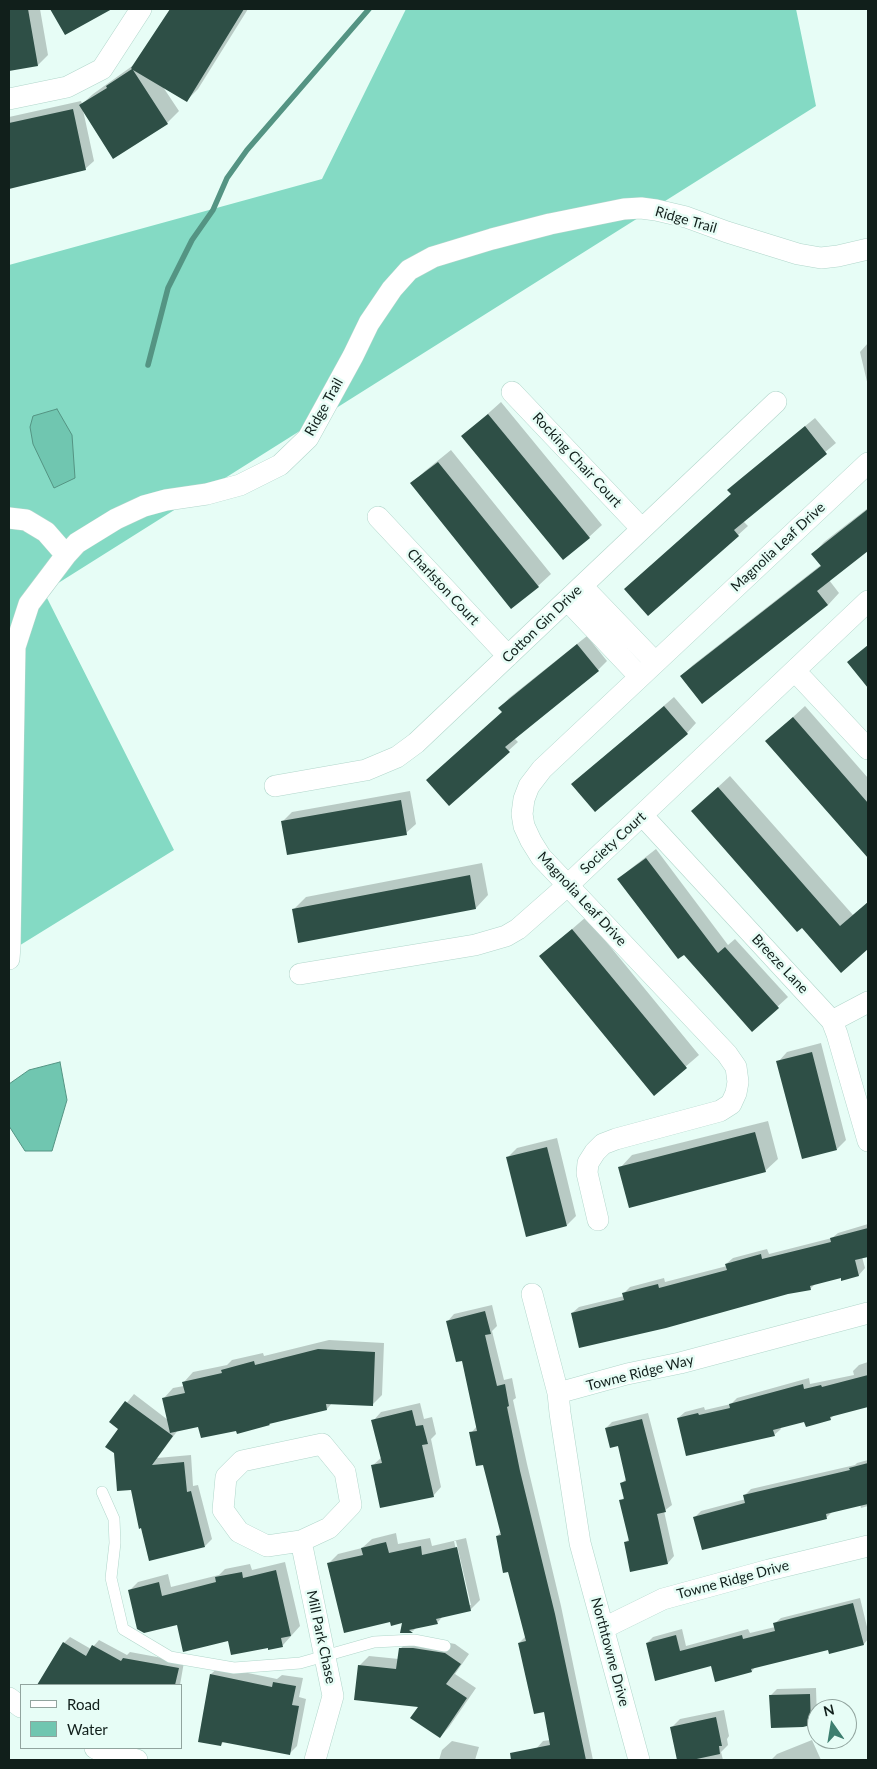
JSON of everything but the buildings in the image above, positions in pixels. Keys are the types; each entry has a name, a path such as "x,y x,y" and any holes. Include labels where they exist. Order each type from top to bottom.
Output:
{"street":[{"path":"9,99 67,87 102,69 140,9"},
{"name":"Ridge Trail","path":"9,959 15,647 29,604 77,543 116,519 144,506 166,500 207,494 240,485 280,465 308,438 353,356 368,323 392,289 409,270 433,257 550,224 624,209 641,208 686,217 798,254 821,258 868,249"},
{"name":"Rocking Chair Court","path":"512,392 642,529"},
{"name":"Cotton Gin Drive","path":"275,786 366,770 397,757 416,743 776,402"},
{"name":"Magnolia Leaf Drive","path":"598,1220 587,1173 588,1163 595,1152 603,1144 616,1139 720,1111 731,1104 738,1082 736,1067 727,1054 541,857 524,826 522,814 524,799 529,786 542,769 868,463"},
{"name":"Charlston Court","path":"378,517 508,656"},
{"path":"9,518 26,520 46,532 66,555"},
{"path":"574,593 655,662"},
{"path":"574,593 640,677"},
{"name":"Society Court","path":"300,974 490,942 518,930 868,601"},
{"path":"795,671 868,749"},
{"name":"Breeze Lane","path":"642,815 832,1021 868,1141"},
{"path":"832,1021 868,1002"},
{"path":"532,1294 558,1393"},
{"name":"Towne Ridge Way","path":"558,1393 868,1313"},
{"name":"Northtowne Drive","path":"558,1393 580,1543 639,1760"},
{"path":"322,1444 345,1472 351,1505 329,1528 301,1542 267,1546 238,1532 223,1510 226,1477 242,1461 322,1444"},
{"name":"Mill Park Chase","path":"301,1542 333,1696 315,1760"},
{"name":"Towne Ridge Drive","path":"604,1628 663,1599 769,1570 868,1546"},
{"path":"9,1698 20,1706"},
{"path":"97,1749 138,1760"}],"lane":[{"path":"102,1492 114,1519 115,1543 111,1578 123,1629 170,1657 234,1668 300,1663 374,1642 414,1640 445,1646"}],"shaded area":[{"path":"406,9 796,9 816,106 44,592 174,850 9,952 9,265 322,179"}],"water":[{"path":"57,409 72,435 75,478 54,488 33,444 30,427 33,416"},
{"path":"60,1062 67,1100 52,1151 25,1151 9,1126 9,1084 29,1070"}],"waterway":[{"path":"148,365 168,288 192,240 213,210 227,178 247,150 369,9"}]}
